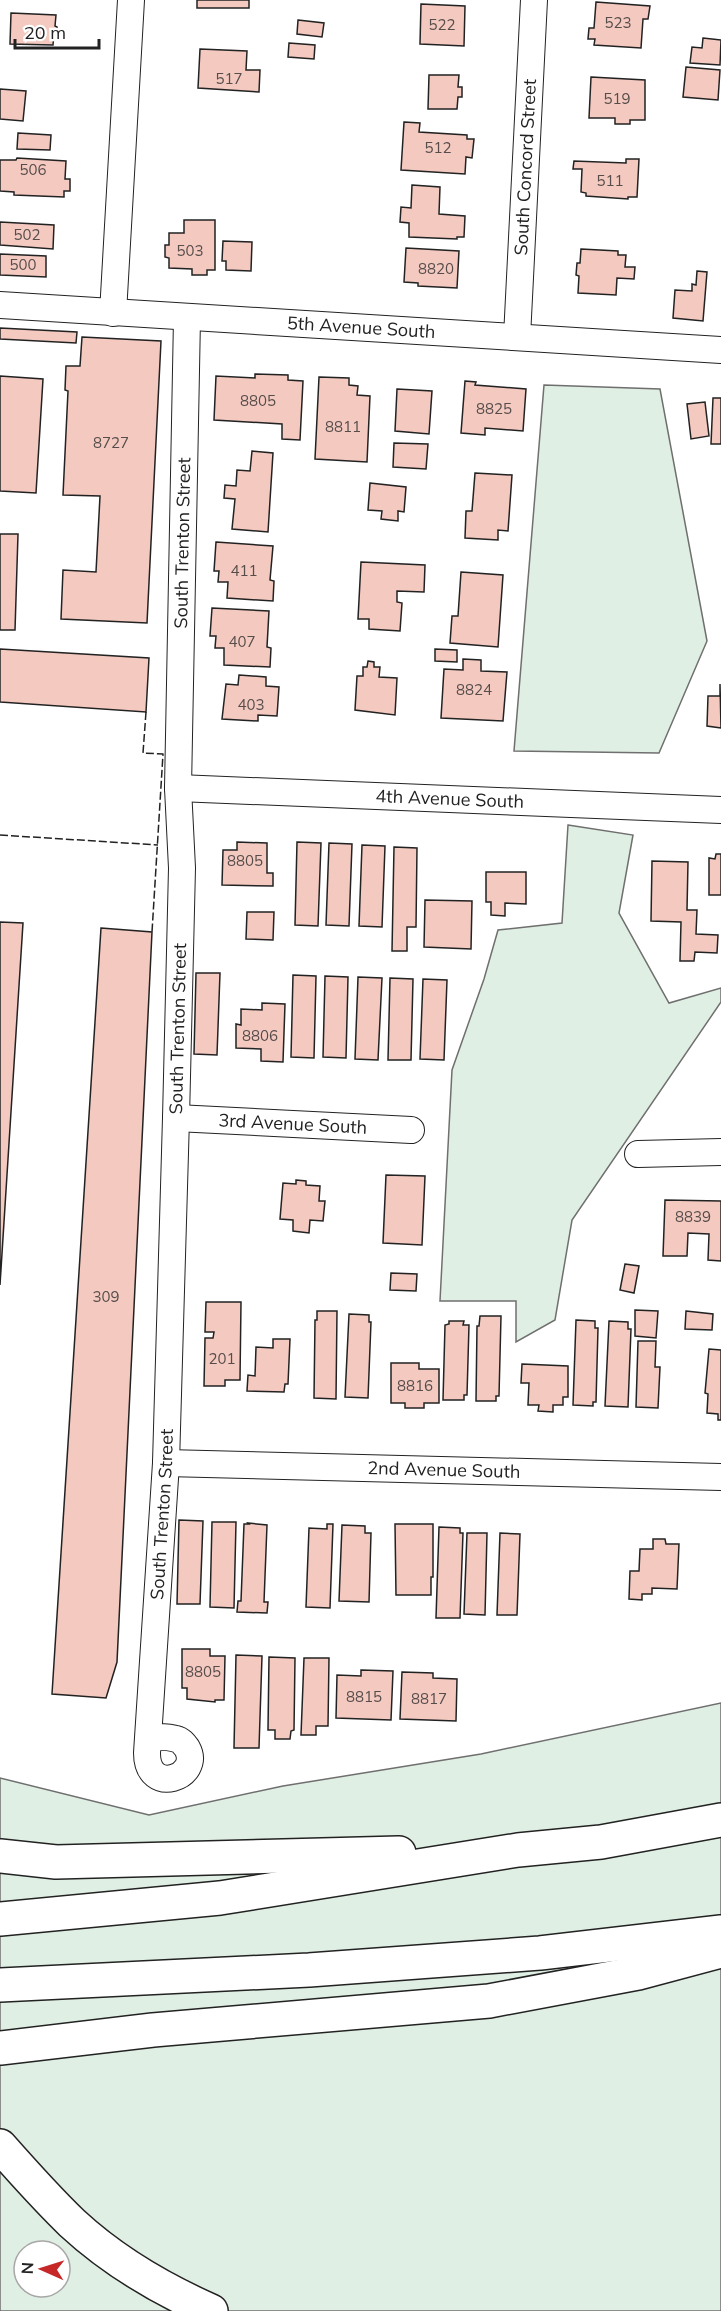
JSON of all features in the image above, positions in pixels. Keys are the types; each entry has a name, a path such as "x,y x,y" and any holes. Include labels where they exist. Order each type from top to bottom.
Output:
{"highway":[{"path":"0,1919 220,1898 518,1850 602,1842 721,1820"},
{"path":"0,1856 56,1862 518,1850"},
{"path":"0,1984 309,1971 540,1953 721,1932"},
{"path":"0,2048 153,2030 489,2001 638,1973 721,1951"},
{"path":"0,2146 73,2224 120,2261 174,2295 211,2311"}],"street":[{"path":"113,313 131,0"},
{"name":"South Concord Street","path":"517,337 534,0"},
{"name":"5th Avenue South","path":"0,305 721,350"},
{"name":"South Trenton Street","path":"148,1737 166,1463 176,1118 182,868 178,788 187,318"},
{"name":"4th Avenue South","path":"178,788 721,810"},
{"name":"3rd Avenue South","path":"176,1118 411,1130"},
{"path":"638,1154 721,1152"},
{"name":"2nd Avenue South","path":"166,1463 721,1477"}],"green space":[{"path":"544,385 660,389 707,641 659,753 514,751"},
{"path":"568,825 633,835 619,913 669,1003 721,988 721,1002 572,1220 555,1320 516,1342 516,1301 440,1301 452,1070 484,979 498,930 562,923"},
{"path":"721,1703 721,2311 0,2311 0,1778 149,1815 283,1786 481,1754"}],"building":[{"path":"197,0 249,0 249,8 197,8"},
{"path":"596,2 650,6 648,19 643,19 641,48 594,45 595,39 588,39 589,28 594,28"},
{"path":"421,4 465,6 464,46 420,44"},
{"path":"11,13 56,15 57,34 54,34 53,45 10,44"},
{"path":"298,20 324,23 322,37 297,34"},
{"path":"703,38 721,40 720,65 690,63 692,47 702,48"},
{"path":"289,43 315,45 314,59 288,57"},
{"path":"200,49 247,51 246,70 260,70 259,92 198,88"},
{"path":"686,67 720,70 718,100 683,97"},
{"path":"429,75 459,75 458,87 462,87 462,97 458,97 457,109 428,109"},
{"path":"591,77 645,80 645,120 630,120 630,124 615,124 615,118 589,118"},
{"path":"0,89 26,91 23,121 0,119"},
{"path":"404,122 420,123 419,132 467,135 467,139 474,139 472,158 466,157 465,174 401,170"},
{"path":"18,133 51,135 50,150 17,149"},
{"path":"17,158 66,161 65,179 70,179 70,191 64,191 64,197 14,195 14,192 0,191 0,160 16,160"},
{"path":"626,159 639,159 637,197 628,197 628,199 586,196 586,193 581,192 582,169 573,169 574,161 626,163"},
{"path":"412,185 440,187 439,214 465,216 464,237 457,237 457,239 409,237 409,223 400,222 401,207 411,208"},
{"path":"184,220 215,220 215,270 207,270 207,275 192,275 192,269 169,268 169,258 165,257 165,245 169,245 169,233 184,233"},
{"path":"0,222 54,225 53,249 0,245"},
{"path":"223,241 252,242 251,271 226,270 226,261 222,261"},
{"path":"406,248 459,251 457,288 418,286 418,283 404,282"},
{"path":"581,249 618,251 618,255 626,255 625,267 635,267 634,279 617,278 616,295 578,293 579,276 576,275"},
{"path":"0,254 46,256 46,277 0,275"},
{"path":"697,271 707,272 703,321 673,318 675,290 692,291 692,284 696,285"},
{"path":"0,328 77,332 76,343 0,339"},
{"path":"82,337 161,341 147,623 61,619 63,570 96,572 100,496 63,495 68,391 65,390 66,366 80,366"},
{"path":"255,374 288,375 288,380 303,381 300,440 282,439 282,424 214,420 216,376 255,378"},
{"path":"0,376 43,379 36,493 0,491"},
{"path":"319,377 349,378 349,385 358,386 357,395 370,396 367,462 315,459"},
{"path":"465,381 476,382 475,385 526,389 523,431 485,428 485,435 461,433"},
{"path":"397,389 432,391 429,434 395,431"},
{"path":"713,398 721,398 721,444 711,444"},
{"path":"705,402 709,436 691,439 687,404"},
{"path":"394,443 428,444 426,469 393,467"},
{"path":"252,451 273,453 268,532 232,529 235,499 224,498 225,485 236,486 237,470 250,471"},
{"path":"475,473 512,475 508,531 498,530 498,540 465,538 466,511 472,511"},
{"path":"370,483 406,487 404,512 398,511 398,521 381,519 382,511 368,510"},
{"path":"0,534 18,534 15,630 0,630"},
{"path":"216,542 273,546 270,580 274,581 273,601 227,598 228,582 218,582 219,571 214,571"},
{"path":"361,562 425,565 424,592 397,591 397,602 402,603 400,631 369,629 369,619 358,619"},
{"path":"461,572 503,575 498,647 450,643 452,616 458,616"},
{"path":"212,608 269,611 267,647 271,648 270,667 224,665 224,648 215,648 216,636 210,636"},
{"path":"0,649 149,658 146,712 0,702"},
{"path":"435,649 457,650 457,662 435,661"},
{"path":"463,659 481,660 481,671 507,672 503,721 441,718 444,669 463,670"},
{"path":"368,661 374,662 374,667 380,667 379,677 397,678 395,715 355,710 357,676 363,676 363,667 367,667"},
{"path":"239,675 266,677 266,686 279,687 277,716 258,715 258,721 222,719 226,684 238,685"},
{"path":"720,684 721,728 707,726 708,696 720,696"},
{"path":"237,842 267,843 267,873 273,873 273,886 222,885 223,850 237,850"},
{"path":"297,842 321,843 318,926 295,925"},
{"path":"329,843 352,844 349,926 326,925"},
{"path":"362,845 385,846 382,927 359,926"},
{"path":"394,847 417,848 416,927 407,927 407,951 392,951"},
{"path":"716,854 721,854 721,895 709,895 709,858 715,859"},
{"path":"652,861 688,862 687,910 697,910 696,934 718,935 717,953 695,952 694,961 680,961 681,922 651,921"},
{"path":"486,872 526,872 526,904 505,903 505,916 491,915 491,902 486,902"},
{"path":"425,900 472,901 471,949 424,947"},
{"path":"247,912 274,912 273,940 246,939"},
{"path":"0,922 23,923 0,1285"},
{"path":"101,928 152,932 117,1662 106,1698 52,1694"},
{"path":"196,973 220,973 217,1055 194,1054"},
{"path":"293,975 316,976 314,1058 291,1057"},
{"path":"325,976 348,977 346,1058 323,1057"},
{"path":"358,977 382,978 378,1060 355,1059"},
{"path":"390,978 413,979 411,1060 388,1060"},
{"path":"423,979 447,980 444,1060 420,1059"},
{"path":"262,1003 285,1004 283,1062 261,1061 261,1049 236,1048 236,1024 241,1025 241,1009 262,1010"},
{"path":"386,1175 425,1176 422,1245 383,1243"},
{"path":"296,1180 306,1181 306,1185 320,1186 319,1201 325,1201 323,1221 310,1220 309,1233 293,1231 293,1220 280,1219 283,1183 296,1184"},
{"path":"665,1200 721,1201 721,1261 708,1260 709,1234 688,1233 687,1256 663,1256"},
{"path":"625,1264 639,1266 634,1293 620,1290"},
{"path":"391,1273 417,1274 416,1291 390,1290"},
{"path":"206,1302 241,1302 240,1380 225,1380 225,1386 204,1386 205,1338 213,1338 214,1332 205,1332"},
{"path":"635,1310 658,1311 656,1338 635,1336"},
{"path":"317,1311 337,1311 336,1399 314,1398"},
{"path":"686,1311 713,1314 712,1330 685,1329"},
{"path":"349,1314 369,1315 369,1322 371,1322 368,1398 345,1397"},
{"path":"480,1316 501,1316 499,1396 496,1396 496,1401 476,1401 477,1326 479,1326"},
{"path":"576,1320 595,1321 595,1328 598,1328 596,1402 593,1402 593,1406 573,1405"},
{"path":"449,1321 464,1321 463,1325 469,1325 467,1395 464,1395 464,1400 443,1400 445,1325 449,1324"},
{"path":"609,1321 628,1322 628,1329 631,1329 628,1407 605,1406"},
{"path":"273,1339 290,1339 288,1384 285,1384 284,1392 247,1391 248,1375 255,1376 256,1347 273,1348"},
{"path":"638,1341 656,1341 655,1367 660,1367 658,1408 636,1407"},
{"path":"709,1349 721,1350 721,1420 718,1420 718,1414 707,1413 708,1394 705,1393"},
{"path":"391,1363 419,1363 419,1369 439,1369 439,1403 424,1403 424,1408 405,1408 405,1403 391,1403"},
{"path":"522,1364 568,1366 568,1397 563,1397 563,1405 553,1405 553,1412 538,1411 539,1405 528,1405 529,1383 521,1383"},
{"path":"179,1520 203,1521 200,1604 177,1604"},
{"path":"212,1522 236,1522 234,1608 210,1607"},
{"path":"244,1524 267,1525 264,1602 268,1602 267,1613 237,1612 238,1601 241,1601"},
{"path":"327,1524 333,1524 330,1608 306,1607 309,1528 327,1529"},
{"path":"395,1524 433,1524 431,1595 396,1595"},
{"path":"342,1525 365,1526 365,1533 371,1533 369,1602 339,1601"},
{"path":"439,1527 460,1528 460,1533 463,1533 460,1618 436,1618"},
{"path":"467,1533 487,1533 485,1615 464,1614"},
{"path":"500,1533 520,1534 517,1615 497,1615"},
{"path":"653,1539 665,1539 666,1544 679,1544 677,1589 652,1588 652,1594 642,1594 642,1600 629,1599 630,1571 639,1571 640,1549 653,1549"},
{"path":"182,1649 210,1649 210,1656 225,1656 224,1700 215,1700 215,1702 187,1699 187,1688 182,1688"},
{"path":"236,1655 262,1656 259,1748 234,1748"},
{"path":"269,1657 295,1658 294,1730 291,1731 290,1739 275,1739 275,1730 268,1730"},
{"path":"304,1658 329,1658 328,1726 316,1726 316,1735 301,1735"},
{"path":"361,1670 393,1671 391,1720 336,1718 337,1675 361,1676"},
{"path":"402,1672 433,1673 433,1678 457,1679 456,1721 400,1719"}],"fence":[{"path":"146,712 143,753 163,754 152,932"},
{"path":"0,835 158,845"}]}
